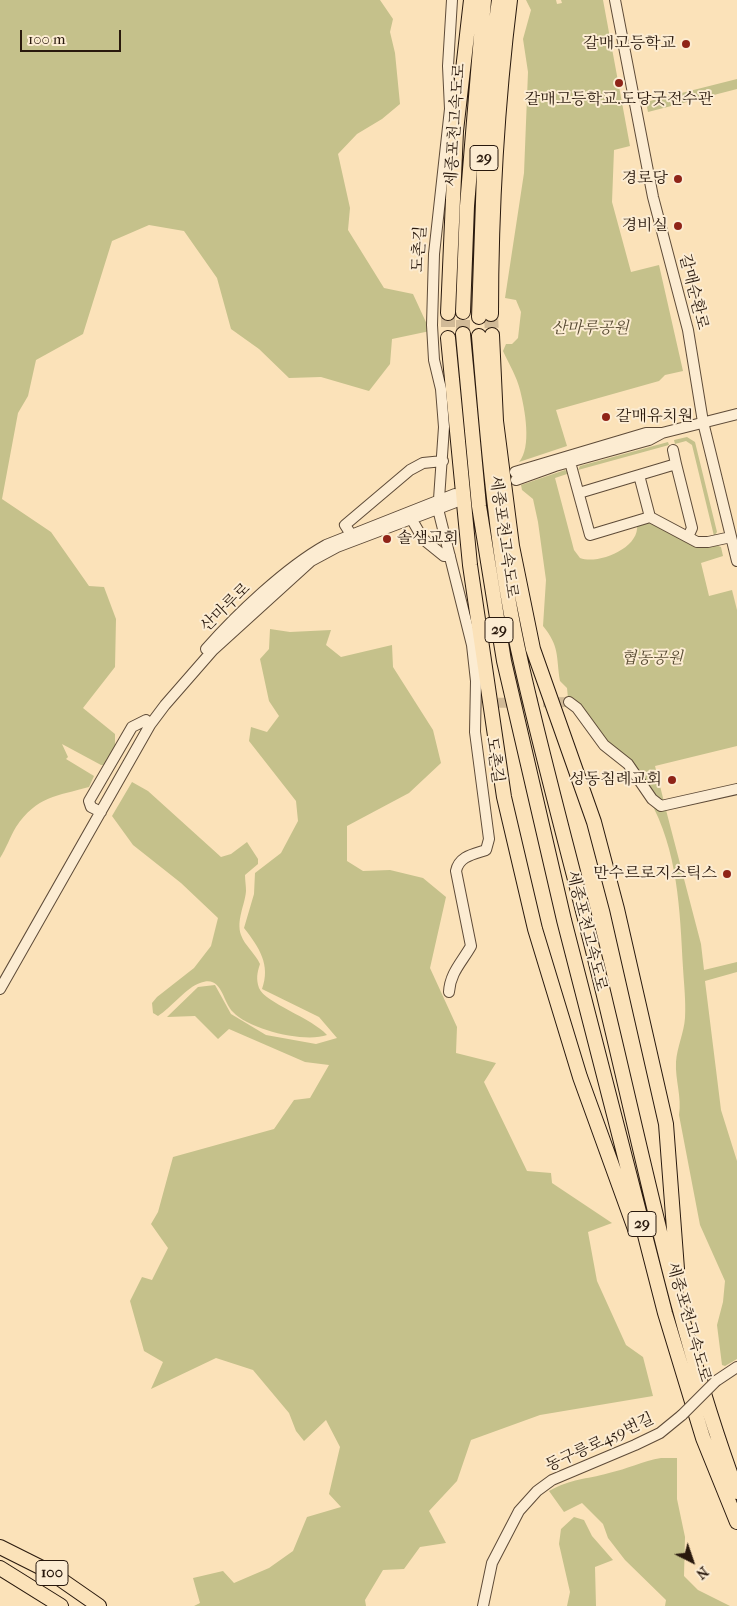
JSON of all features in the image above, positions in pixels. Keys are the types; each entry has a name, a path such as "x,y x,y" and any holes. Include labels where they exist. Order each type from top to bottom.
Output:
{"highway":[{"path":"448,313 456,131 471,0"},
{"name":"세종포천고속도로","path":"463,312 467,206 484,0"},
{"name":"세종포천고속도로","path":"499,0 487,86 485,315 501,75 510,0"},
{"name":"세종포천고속도로","path":"463,334 479,506 504,661 564,920 665,1313 703,1438 737,1522"},
{"name":"세종포천고속도로","path":"680,1310 666,1124 617,909 594,822 533,648 504,502 486,336 494,504 521,665 588,926 680,1310 714,1429 737,1492"},
{"path":"448,338 470,565 504,797 535,929 580,1077 665,1313"},
{"name":"100","path":"0,1547 50,1572 99,1606"},
{"name":"100","path":"0,1568 61,1606"}],"street":[{"name":"도촌길","path":"449,992 449,981 454,970 471,946 456,871 457,866 462,859 486,850 488,847 474,732 479,704 472,645 439,504 443,418 441,389 434,360 432,325 434,254 450,109 448,66 452,0"},
{"name":"갈매순환로","path":"615,0 653,197 688,330 703,422 737,561"},
{"path":"662,433 646,433 516,476 649,440 662,433 737,414"},
{"path":"673,450 692,528 688,537"},
{"path":"353,537 345,525 388,488 423,463 442,461"},
{"path":"570,462 590,535 650,517 703,543 731,537"},
{"path":"579,493 676,464"},
{"path":"639,475 650,517"},
{"name":"산마루로","path":"0,989 91,826 146,720 168,691 213,641 289,570 326,545 353,537 455,498"},
{"path":"409,515 422,539 444,556 450,556"},
{"name":"산마루로","path":"99,811 164,704 213,650 311,561 353,537"},
{"path":"569,702 577,708 604,745 628,764 652,799 661,806 737,789"},
{"name":"동구릉로459번길","path":"483,1606 492,1563 519,1511 537,1491 552,1480 660,1433 682,1415 716,1381 737,1367"}],"green space":[{"path":"0,0 380,0 393,19 390,32 395,53 400,104 382,119 357,134 338,154 350,208 348,230 384,288 413,294 430,331 392,339 390,364 369,391 321,377 289,378 259,349 231,329 217,278 184,231 149,225 112,241 83,334 36,360 28,396 18,413 2,499 51,532 89,586 104,587 116,619 115,667 83,708 115,734 115,750 105,765 101,765 62,744 68,757 66,759 94,776 89,787 57,795 32,809 16,827 0,858"},
{"name":"산마루공원","path":"526,0 556,0 557,4 562,3 561,0 603,0 630,146 614,150 612,202 631,272 659,265 683,371 665,375 659,381 556,410 567,446 519,462 525,447 525,418 519,385 503,351 506,344 512,344 518,338 521,312 516,300 505,298 524,173 528,72 523,39 531,10"},
{"path":"737,79 737,89 648,112 646,102"},
{"path":"687,437 695,442 717,532 714,536 692,445 686,441 675,444 674,440"},
{"path":"668,442 669,445 578,470 580,466"},
{"name":"협동공원","path":"565,470 570,473 555,478 574,550 580,558 588,560 597,559 616,553 632,541 637,525 647,522 721,547 723,556 701,563 709,596 732,590 737,610 737,746 655,766 664,802 659,801 568,698 567,688 560,681 555,646 543,626 546,580 538,522 533,499 522,490 521,485"},
{"path":"270,629 290,632 331,630 326,645 341,657 392,645 393,667 433,730 441,763 409,793 347,826 347,861 363,871 390,870 423,878 446,897 430,968 457,1027 456,1053 496,1063 484,1082 527,1171 551,1173 552,1183 612,1223 588,1232 597,1281 626,1345 643,1357 653,1396 540,1415 471,1440 457,1481 429,1511 446,1543 420,1547 404,1569 383,1570 365,1600 366,1606 194,1606 200,1603 193,1578 223,1571 234,1583 269,1568 293,1551 307,1517 341,1507 329,1494 340,1447 326,1420 304,1441 296,1431 289,1413 253,1370 216,1358 151,1389 163,1362 144,1351 130,1301 142,1277 152,1280 168,1248 151,1224 158,1212 173,1157 274,1129 294,1100 310,1098 329,1065 305,1062 229,1029 218,1039 195,1016 167,1017 198,987 215,985 231,1014 266,1035 316,1044 337,1038 319,1017 262,989 265,972 262,957 259,949 244,928 254,894 255,873 281,853 298,821 296,801 249,741 251,727 267,732 279,716 269,701 260,659 269,649"},
{"path":"132,782 148,791 221,857 231,854 247,842 258,859 258,864 245,875 246,891 240,918 240,929 247,946 260,964 257,976 259,988 270,999 311,1023 327,1035 317,1037 292,1036 252,1024 233,1012 217,985 207,981 195,985 158,1016 153,1013 152,1003 157,997 194,968 211,946 218,918 181,883 133,845 112,816"},
{"path":"649,799 666,810 701,944 704,970 737,962 737,972 705,981 721,1110 737,1161 737,1359 725,1366 722,1365 717,1325 723,1302 725,1281 700,1225 679,1115 680,1102 676,1062 684,1024 685,1005 679,903 672,860 666,839"},
{"path":"661,1458 677,1458 677,1499 685,1537 684,1576 698,1590 730,1606 665,1606 666,1600 625,1560 608,1538 603,1524 582,1503 564,1512 549,1491 572,1481"},
{"path":"574,1517 584,1520 592,1536 613,1560 595,1567 596,1606 567,1606 570,1592 559,1544 561,1529"}],"tunnel":[{"path":"463,312 463,334"},
{"path":"448,313 448,338"},
{"path":"491,314 492,335"},
{"path":"483,703 569,702"}],"place":[{"name":"갈매고등학교","path":"686,44"},
{"name":"갈매고등학교.도당굿전수관","path":"619,83"},
{"name":"경로당","path":"678,179"},
{"name":"경비실","path":"678,226"},
{"name":"갈매유치원","path":"606,417"},
{"name":"솔샘교회","path":"387,539"},
{"name":"성동침례교회","path":"672,780"},
{"name":"만수르로지스틱스","path":"727,874"}]}
